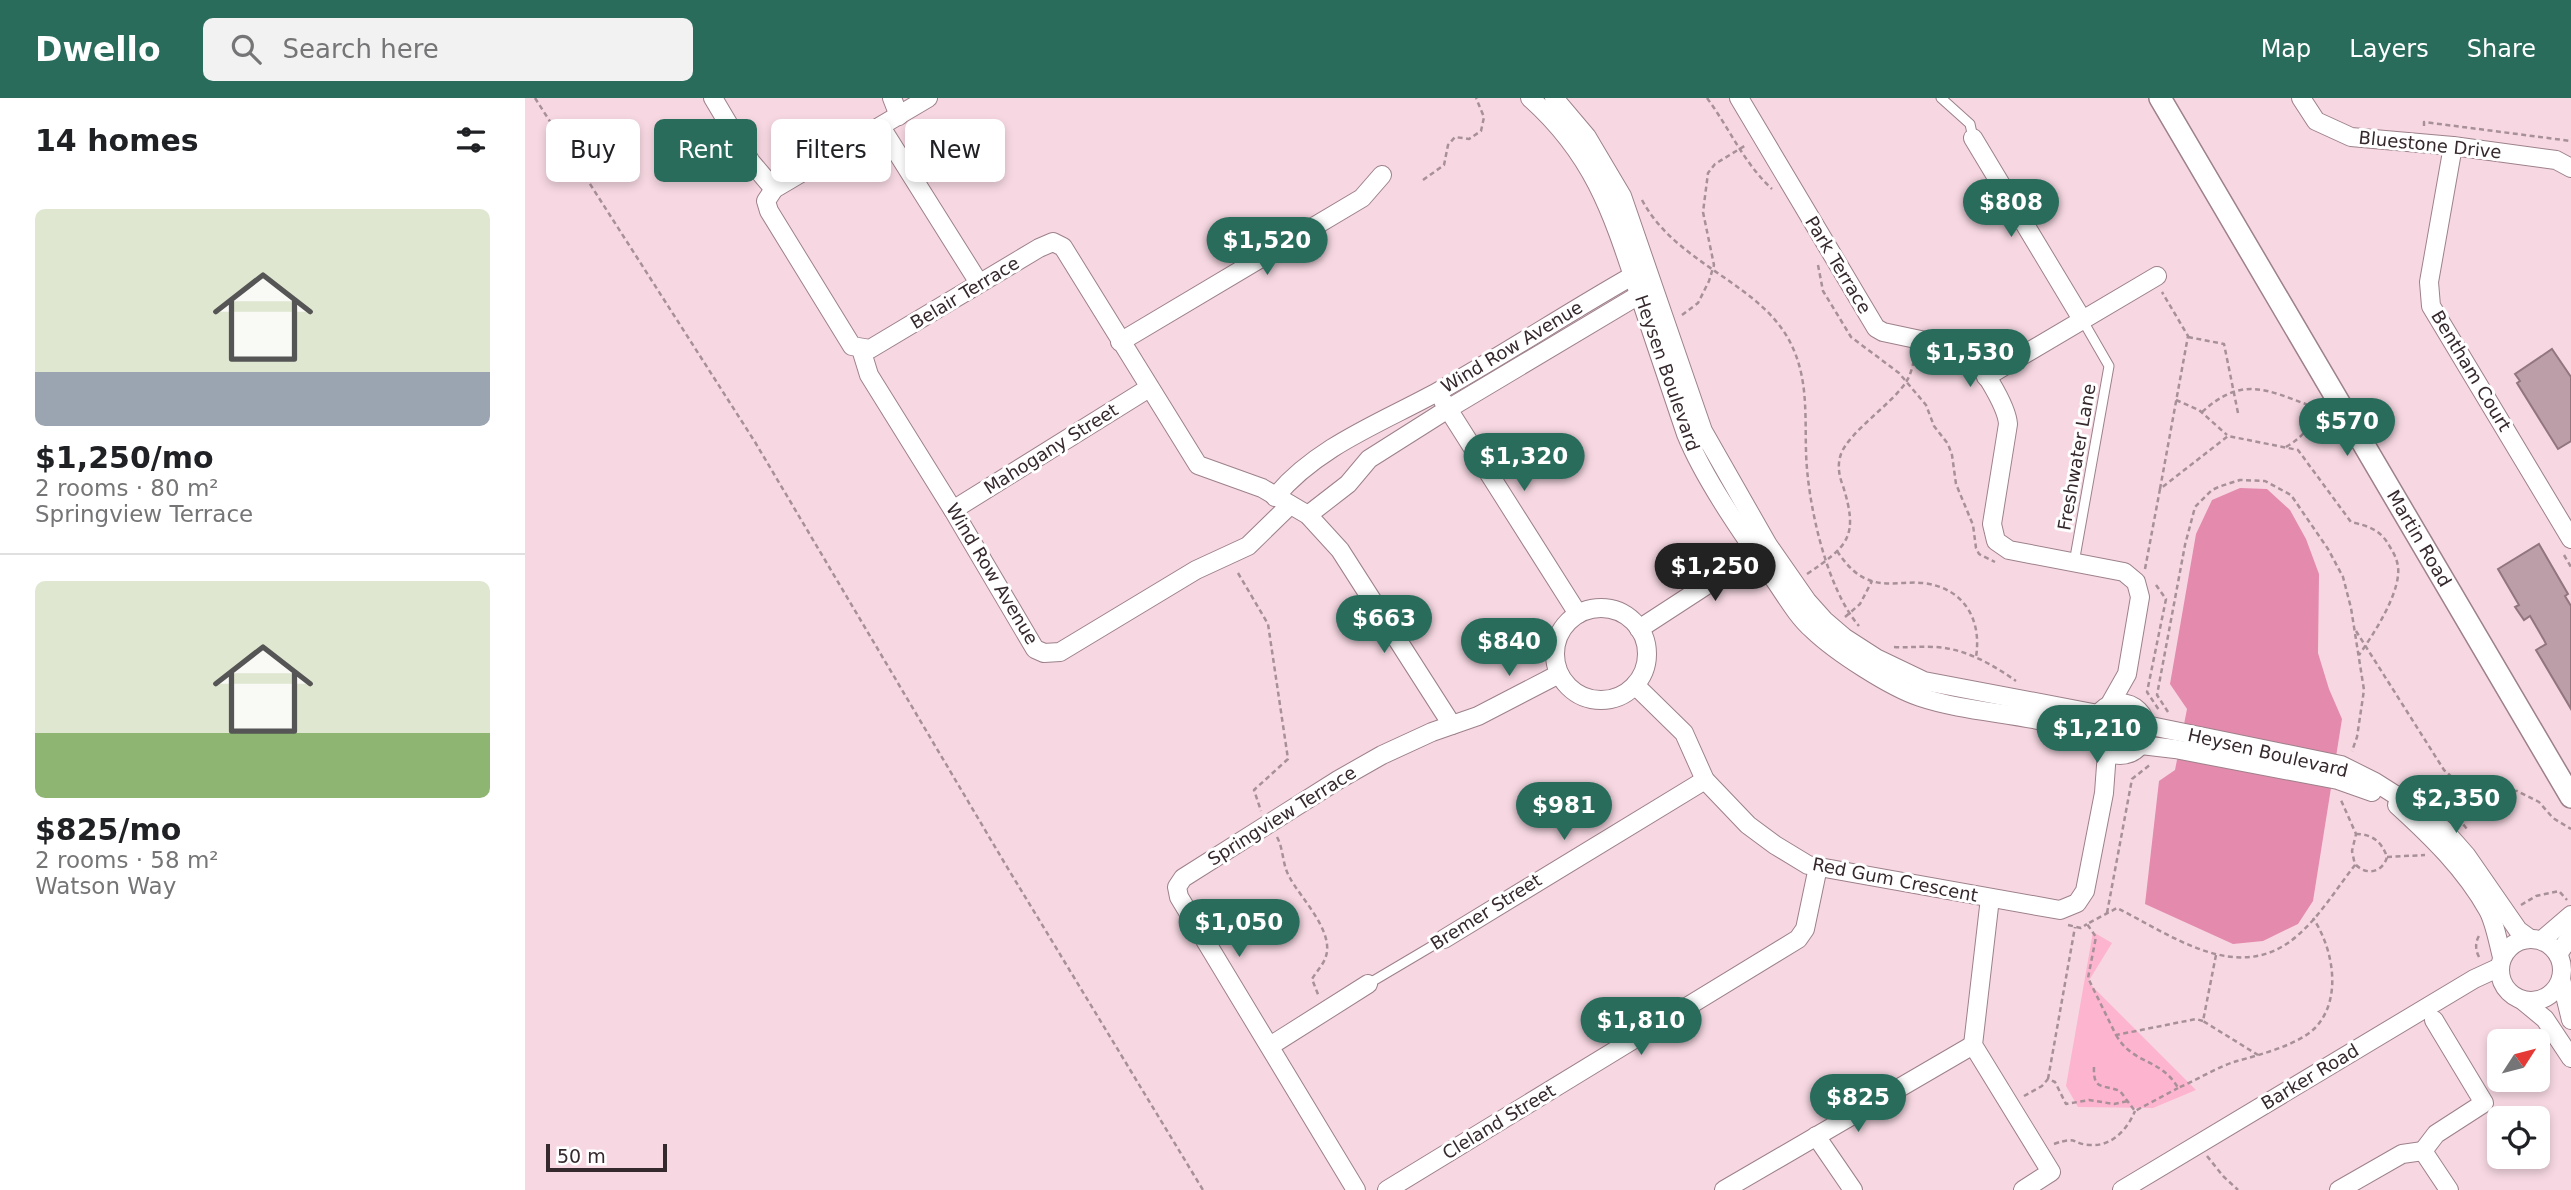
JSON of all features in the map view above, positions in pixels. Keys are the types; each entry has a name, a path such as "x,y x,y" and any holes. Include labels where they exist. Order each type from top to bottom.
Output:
{"street":[{"path":"713,98 751,162 774,189"},
{"path":"892,98 898,116"},
{"path":"891,121 928,98"},
{"name":"Heysen Boulevard","path":"1530,98 1572,143 1594,177 1640,272"},
{"name":"Heysen Boulevard","path":"1555,98 1587,137 1615,181 1629,213 1640,272 1691,446 1762,549 1824,620 1875,658 1924,681 2104,709"},
{"name":"Park Terrace","path":"1739,98 1870,320 1883,332 1969,352 1986,377 2006,413 2008,424 1992,524 1996,541 2009,550 2124,572 2136,582 2140,597 2127,674"},
{"name":"Martin Road","path":"2160,98 2571,797"},
{"name":"Bluestone Drive","path":"2301,98 2316,121 2351,137 2453,146 2556,160 2571,168"},
{"path":"1973,138 2083,321"},
{"path":"891,143 979,283"},
{"name":"Bentham Court","path":"2453,146 2428,282 2431,306 2568,548"},
{"path":"1120,342 1362,198 1382,176"},
{"path":"786,182 774,189 766,201 769,211 852,346 861,349"},
{"name":"Belair Terrace","path":"861,349 870,349 1053,242 1063,247 1198,465 1262,488 1308,515 1340,550 1452,725"},
{"name":"Wind Row Avenue","path":"861,349 869,374 1035,649 1044,653 1060,652 1196,570 1248,547 1282,501 1283,487 1323,455 1438,392 1640,272"},
{"path":"1986,377 2083,321 2159,284"},
{"name":"Heysen Boulevard","path":"1646,291 1664,322 1703,431 1762,549 1795,609 1812,630 1883,680 1918,696 1962,708 2074,727 2095,737"},
{"name":"Wind Row Avenue","path":"1308,515 1348,484 1369,459 1646,291"},
{"name":"Mahogany Street","path":"953,510 1149,388"},
{"path":"1438,392 1578,614"},
{"path":"1639,629 1762,549"},
{"path":"1591,609 1618,611 1639,629 1646,643 1647,658 1643,673 1635,685 1623,695 1609,700 1594,700 1579,695 1567,686 1559,674 1555,660 1559,634 1567,622 1578,614 1591,609"},
{"name":"Springview Terrace","path":"1356,1190 1179,897 1177,887 1183,878 1338,780 1390,751 1478,716 1559,674"},
{"path":"2104,709 2126,703 2140,711 2147,732 2141,746 2115,753 2095,737 2094,730 2104,709 2127,674"},
{"path":"2127,674 2134,706"},
{"name":"Red Gum Crescent","path":"1635,685 1683,733 1705,780 1748,825 1808,865 2060,910 2077,904 2085,891 2104,793 2115,753"},
{"name":"Heysen Boulevard","path":"2146,725 2342,774 2397,794 2444,830 2466,855 2518,930 2536,939"},
{"name":"Heysen Boulevard","path":"2141,746 2170,729"},
{"name":"Heysen Boulevard","path":"2342,774 2396,804 2430,835 2462,870 2489,912 2496,966"},
{"name":"Bremer Street","path":"1444,939 1705,780"},
{"name":"Cleland Street","path":"1387,1190 1798,939 1805,929 1818,867"},
{"path":"1990,898 1973,1045 2051,1172 2023,1190"},
{"path":"2571,915 2536,939 2513,944 2496,966 2503,984 2514,996 2545,1019 2571,1058"},
{"path":"2558,954 2571,936"},
{"path":"2536,939 2558,954 2562,962 2561,979 2571,1020"},
{"name":"Barker Road","path":"2122,1190 2496,966"},
{"path":"2522,1000 2546,998 2561,979"},
{"name":"Bremer Street","path":"1270,1046 1368,984"},
{"path":"2339,1190 2402,1154 2423,1151 2436,1134 2484,1103 2434,1020"},
{"path":"1724,1190 1973,1045"},
{"path":"1816,1136 1853,1190"},
{"path":"2423,1151 2449,1190"}],"lane":[{"path":"1941,98 1970,124 1973,138"},
{"name":"Freshwater Lane","path":"2074,563 2109,366 2083,321"},
{"name":"Bremer Street","path":"1368,984 1444,939"}],"path":[{"path":"535,98 755,442 1003,862 1203,1190"},
{"path":"1423,180 1444,165 1448,145 1455,137 1469,139 1481,131 1484,117 1476,98"},
{"path":"2421,144 2424,122 2571,141"},
{"path":"1664,322 1681,316 1698,303 1712,271 1714,265 1703,212 1706,182 1711,168 1734,152"},
{"path":"1640,196 1649,213 1678,244 1767,311 1792,345 1805,396 1806,453 1811,499 1827,561 1850,614 1860,626"},
{"path":"1648,221 1649,213"},
{"path":"2144,571 2188,337 2159,284"},
{"path":"2188,337 2224,344 2238,413"},
{"path":"1976,338 2015,343"},
{"path":"1803,569 1807,575 1827,561 1849,534 1852,523 1839,464 1841,452 1906,382 1921,340"},
{"path":"2202,412 2233,390 2250,388 2275,393 2311,406"},
{"path":"2311,406 2333,392"},
{"path":"2176,400 2202,412 2228,436 2298,450 2351,522 2371,526 2382,535 2398,563 2398,578 2390,601 2359,655"},
{"path":"2285,448 2306,432 2310,424 2311,406"},
{"path":"2159,489 2228,436"},
{"path":"2170,729 2170,715 2157,695 2189,522 2195,508 2205,496 2221,486 2252,479 2265,481 2291,495 2343,577 2355,630 2364,690 2357,737 2342,774 2340,796 2356,834 2352,851 2355,865 2361,870 2372,872 2382,867 2387,857"},
{"path":"1961,493 1979,554 2006,564"},
{"path":"2568,548 2571,567"},
{"path":"1837,551 1854,572 1873,581 1888,584 1926,583 1951,593 1963,602 1976,624 1976,657"},
{"path":"1238,573 1268,624 1287,759 1254,790 1261,812"},
{"path":"2150,578 2166,599 2147,692 2170,729"},
{"path":"1850,614 1860,604 1873,581"},
{"path":"1843,618 1867,634"},
{"path":"2355,630 2444,769 2477,800 2482,802 2508,791 2517,791 2539,803 2553,818 2571,829"},
{"path":"1893,647 1936,647 1976,657 2021,685"},
{"path":"2107,913 2133,779 2156,759"},
{"path":"2356,834 2378,841 2387,857"},
{"path":"1277,836 1288,875 1313,909 1325,939 1327,955 1312,979 1327,1010"},
{"path":"2387,857 2430,855"},
{"path":"2063,925 2081,928 2117,908 2216,955 2239,959 2264,956 2280,949 2299,934 2355,865"},
{"path":"2068,1138 2093,1146 2114,1139 2129,1124 2135,1111 2236,1061 2249,1060 2298,1040 2315,1028 2326,1010 2331,992 2329,950 2323,933 2313,918"},
{"path":"2087,924 2096,937 2088,978 2116,1035 2126,1050 2168,1072 2178,1088"},
{"path":"2020,1099 2042,1086 2048,1079 2075,927"},
{"path":"2484,930 2477,940 2476,950 2496,966"},
{"path":"2203,1021 2216,955"},
{"path":"2116,1035 2196,1019 2258,1055"},
{"path":"2094,1067 2095,1082 2099,1086 2120,1091 2135,1111"},
{"path":"2048,1079 2055,1082 2066,1104 2089,1100 2114,1104 2128,1101"},
{"path":"2200,1143 2223,1176 2238,1190"}],"shaded area":[{"path":"2240,488 2267,489 2290,510 2306,539 2319,574 2318,653 2342,719 2313,901 2298,924 2263,941 2233,944 2145,904 2159,781 2175,770 2187,709 2170,684 2196,534 2212,500"},
{"path":"2093,932 2112,943 2088,982 2196,1090 2153,1108 2078,1107 2066,1086"}],"building":[{"path":"2552,349 2571,377 2571,441 2558,449 2517,383 2520,381 2515,374"},
{"path":"2539,544 2568,594 2565,596 2571,606 2571,709 2536,650 2546,644 2544,640 2530,616 2524,620 2515,607 2519,605 2498,569"}]}
